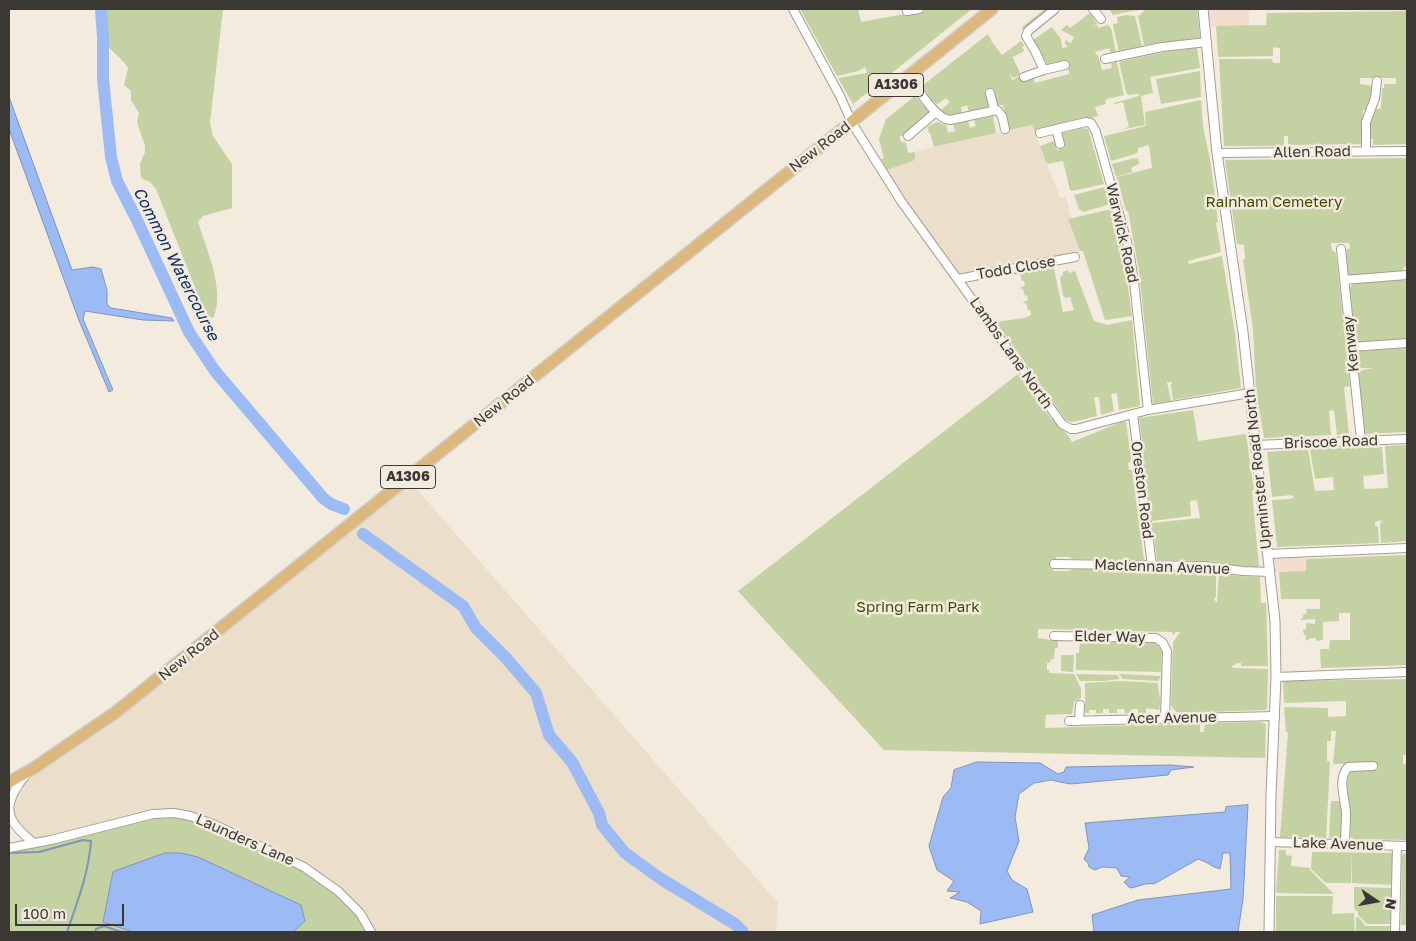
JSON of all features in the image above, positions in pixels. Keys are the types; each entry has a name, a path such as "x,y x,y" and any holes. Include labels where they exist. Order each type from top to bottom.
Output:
{"main road":[{"name":"New Road","path":"9,782 84,735 131,700 852,122 989,9"}],"street":[{"name":"Lambs Lane North","path":"793,9 852,122 901,201 1062,424 1071,429 1076,429 1148,410 1250,393"},
{"path":"907,11 919,9"},
{"path":"1044,70 1026,36 1028,31 1055,9"},
{"path":"1092,9 1100,19"},
{"name":"Upminster Road North","path":"1203,9 1217,153 1243,332 1275,621 1276,677 1269,932"},
{"path":"1105,59 1162,47 1206,42"},
{"path":"1024,77 1065,65"},
{"path":"908,76 936,112 943,118 950,120 994,109 1000,112 1005,129"},
{"path":"1366,151 1366,122 1375,98 1377,81"},
{"path":"990,93 994,109"},
{"path":"908,136 936,112"},
{"name":"Warwick Road","path":"1040,133 1086,122 1091,123 1096,132 1129,249 1148,410"},
{"path":"1056,129 1060,144"},
{"name":"Allen Road","path":"1217,153 1407,151"},
{"name":"Kenway","path":"1341,249 1361,440"},
{"name":"Todd Close","path":"958,279 1075,257"},
{"path":"1344,280 1407,275"},
{"path":"1351,347 1407,343"},
{"name":"Oreston Road","path":"1133,414 1152,566"},
{"name":"Briscoe Road","path":"1255,445 1407,439"},
{"path":"1268,554 1407,548"},
{"name":"Maclennan Avenue","path":"1054,564 1206,566 1242,571 1270,572"},
{"name":"Elder Way","path":"1054,636 1156,638 1163,643 1167,651 1164,718"},
{"path":"1276,677 1407,672"},
{"path":"1080,705 1080,721"},
{"name":"Acer Avenue","path":"1069,721 1275,716"},
{"path":"1345,845 1346,812 1342,784 1344,772 1348,767 1373,766"},
{"path":"34,768 24,776 15,789 10,803 10,817 20,832 34,843"},
{"name":"Launders Lane","path":"9,848 153,814 174,813 190,816 213,824 304,866 338,891 360,913 372,932"},
{"name":"Lake Avenue","path":"1270,842 1407,846"},
{"path":"1395,932 1397,846"}],"shaded area":[{"path":"1203,9 1249,9 1249,26 1205,27"},
{"path":"1032,125 1060,198 1066,197 1071,219 1068,220 1080,252 1050,260 951,278 878,173 913,161 915,152"},
{"path":"407,478 778,903 776,932 371,932 34,843 20,832 10,803 24,777 84,735"},
{"path":"1305,553 1306,571 1270,572 1268,554"}],"green space":[{"path":"101,9 223,9 210,123 213,136 232,164 232,208 203,216 198,222 210,257 216,283 217,296 213,318 206,315 156,189 150,182 141,178 140,164 145,152 145,146 137,122 139,113 131,100 131,91 124,85 128,68 107,45 103,37"},
{"path":"800,9 858,9 861,22 931,9 972,9 853,104 838,78 867,73 865,67 858,71 837,76"},
{"path":"1047,9 1047,12 1024,30 1022,27"},
{"path":"1109,9 1142,9 1113,15"},
{"path":"1143,9 1197,9 1200,38 1144,45 1138,16 1144,12"},
{"path":"1407,11 1407,144 1373,145 1373,139 1370,139 1370,119 1374,109 1381,109 1382,88 1384,88 1384,84 1396,84 1396,78 1360,78 1360,84 1373,86 1374,92 1367,110 1363,110 1363,144 1288,145 1288,136 1284,136 1284,146 1224,146 1219,59 1272,59 1273,63 1280,63 1280,48 1273,47 1273,56 1218,57 1216,26 1266,25 1267,13"},
{"path":"1090,13 1097,24 1092,26 1097,25 1098,28 1108,25 1111,28 1116,52 1111,53 1109,48 1095,52 1098,55 1102,70 1112,68 1111,63 1117,62 1124,95 1107,99 1105,101 1106,104 1095,107 1098,116 1035,132 1032,125 1009,130 1003,105 998,105 992,88 986,90 989,107 969,112 967,105 961,107 962,113 945,115 940,111 950,102 946,98 938,104 935,103 922,86 988,34 1002,55 1021,41 1024,45 1022,47 1024,51 1011,58 1013,58 1021,75 1013,78 1009,73 1012,80 1020,76 1023,81 1033,77 1035,83 1069,74 1067,60 1048,65 1033,40 1052,27 1061,39 1062,48 1068,47 1065,44 1065,40 1071,43 1074,37 1061,30 1067,25 1070,28"},
{"path":"1135,16 1142,46 1119,51 1113,24 1118,23 1117,17"},
{"path":"1197,48 1200,68 1150,77 1153,93 1141,96 1145,125 1120,130 1129,127 1123,102 1114,103 1139,96 1138,94 1128,95 1126,92 1119,62 1164,52"},
{"path":"1200,71 1201,97 1161,104 1156,79"},
{"path":"915,96 930,113 905,135 899,137 901,142 906,143 908,153 915,152 915,158 913,161 887,170 881,159 884,158 879,139 886,119"},
{"path":"1201,100 1221,252 1188,261 1189,264 1222,256 1235,333 1241,388 1173,400 1172,382 1167,382 1171,401 1153,404 1139,271 1128,211 1126,211 1117,177 1152,168 1149,145 1138,148 1138,152 1135,154 1111,161 1104,136 1146,126 1145,112"},
{"path":"993,116 996,133 934,147 927,127 937,122 946,125 948,133 955,131 953,124 968,121 970,128 976,126 974,120"},
{"path":"1081,128 1088,129 1104,184 1072,191 1070,190 1063,161 1047,164 1040,146 1054,141 1057,150 1064,148 1061,138 1063,133"},
{"path":"1138,158 1139,164 1131,168 1132,172 1116,177 1112,164"},
{"name":"Rainham Cemetery","path":"1407,158 1407,266 1402,271 1351,276 1348,273 1347,261 1342,260 1347,258 1346,250 1350,248 1349,243 1331,243 1332,250 1336,253 1350,386 1344,387 1349,434 1337,435 1334,410 1329,411 1331,435 1264,438 1256,390 1253,329 1243,260 1245,259 1244,245 1237,244 1225,160"},
{"path":"1105,187 1110,204 1083,212 1079,209 1074,195"},
{"path":"1112,209 1122,249 1132,316 1105,320 1083,251 1080,251 1068,219"},
{"path":"1053,264 1063,312 1074,310 1070,297 1065,298 1063,295 1060,278 1063,272 1068,270 1069,273 1075,271 1094,321 1107,325 1132,320 1140,406 1119,410 1117,393 1111,394 1114,411 1101,415 1099,397 1094,397 1097,416 1073,422 1066,420 996,322 1024,318 1031,315 1026,303 1022,303 1028,300 1023,289 1019,288 1025,286 1024,281 1022,281 1020,274 1008,276 1008,273"},
{"path":"1407,281 1407,339 1359,343 1355,341 1350,288 1353,284"},
{"path":"1407,348 1407,432 1365,434 1358,371 1374,368 1358,368 1357,355 1359,351"},
{"name":"Spring Farm Park","path":"1018,374 1051,419 1067,434 1072,442 1121,422 1126,422 1131,458 1128,463 1129,470 1132,470 1144,560 1056,557 1053,571 1069,571 1073,569 1143,570 1145,572 1159,573 1160,571 1216,573 1216,597 1214,598 1217,602 1219,573 1260,577 1261,603 1266,603 1268,666 1241,666 1241,663 1237,663 1231,667 1268,669 1267,708 1265,710 1179,713 1174,710 1171,705 1173,642 1180,632 1176,632 1173,635 1172,632 1038,629 1038,638 1058,641 1058,648 1055,648 1054,659 1047,663 1049,673 1074,674 1081,688 1081,698 1074,702 1072,714 1046,715 1045,728 1200,723 1200,732 1204,732 1205,723 1261,722 1266,724 1265,758 884,750 738,591"},
{"path":"1193,410 1198,441 1246,434 1254,490 1252,491 1259,567 1237,566 1212,561 1157,560 1152,523 1200,518 1197,500 1190,501 1190,516 1152,521 1139,418"},
{"path":"1407,445 1407,541 1381,543 1380,524 1382,520 1375,522 1375,525 1378,527 1379,543 1277,547 1272,500 1294,497 1292,495 1272,497 1267,452 1308,449 1315,491 1334,490 1333,477 1315,479 1310,449 1382,447 1384,474 1363,476 1364,489 1388,488 1385,446"},
{"path":"1407,555 1407,665 1321,668 1320,649 1329,649 1330,640 1350,640 1350,613 1339,613 1339,621 1323,622 1323,640 1316,641 1316,638 1311,638 1306,641 1306,635 1304,635 1303,630 1306,629 1306,623 1315,624 1315,619 1301,620 1301,618 1307,613 1306,609 1320,609 1320,599 1281,599 1279,572 1306,571 1306,559"},
{"path":"1080,641 1155,643 1162,650 1161,672 1076,670 1076,653 1079,653"},
{"path":"1061,655 1074,655 1073,672 1061,671"},
{"path":"1076,674 1117,675 1120,679 1080,681"},
{"path":"1119,674 1161,676 1158,681 1123,679"},
{"path":"1407,679 1407,755 1403,755 1403,764 1407,764 1407,840 1353,839 1350,836 1347,791 1348,773 1351,771 1378,770 1378,764 1333,764 1336,731 1331,731 1331,741 1327,741 1327,761 1330,762 1326,838 1280,837 1288,732 1286,732 1284,707 1328,708 1328,717 1346,716 1346,701 1284,703 1283,681"},
{"path":"1121,681 1158,683 1159,710 1146,708 1146,713 1138,713 1138,709 1132,709 1132,713 1125,713 1124,709 1117,709 1117,713 1109,713 1109,709 1103,709 1103,713 1089,710 1089,713 1085,713 1085,683"},
{"path":"1331,801 1339,801 1342,809 1343,825 1340,839 1329,838"},
{"path":"153,814 190,816 304,867 338,891 371,932 9,932 9,848"},
{"path":"1279,850 1286,850 1286,855 1292,856 1291,866 1310,868 1334,894 1276,893"},
{"path":"1312,852 1392,853 1394,855 1393,885 1352,883 1352,853 1351,883 1326,883 1311,869"},
{"path":"1407,853 1407,925 1401,925 1402,856"},
{"path":"1354,887 1392,888 1392,924 1367,924 1354,909"},
{"path":"1276,896 1332,896 1332,914 1354,913 1355,932 1276,932"},
{"path":"1358,917 1365,926 1391,926 1391,932 1356,932 1356,918"}],"water":[{"path":"9,97 72,270 93,267 101,269 107,290 107,304 111,308 172,318 174,321 143,320 85,311 83,319 113,390 109,392 78,318 9,129"},
{"path":"977,762 1040,763 1058,774 1064,772 1066,767 1170,765 1194,767 1171,770 1168,775 1070,784 1051,780 1034,783 1019,794 1015,817 1019,841 1007,871 1012,880 1027,889 1033,912 980,924 981,911 967,902 950,898 960,892 947,891 954,881 937,870 929,846 943,797 951,788 954,770"},
{"path":"1248,805 1243,899 1238,932 1094,932 1092,915 1138,900 1231,889 1230,853 1223,853 1220,869 1198,859 1154,884 1130,888 1124,882 1130,877 1121,876 1117,868 1102,867 1095,870 1089,867 1084,859 1089,848 1085,823 1225,812 1226,807"},
{"path":"165,853 181,853 198,857 301,905 305,921 293,932 133,932 103,922 113,872"}],"waterway":[{"name":"Common Watercourse","path":"101,9 103,79 111,157 117,181 189,332 215,371 323,498 331,504 344,509"},
{"name":"Common Watercourse","path":"363,534 463,606 476,628 506,658 536,693 549,735 572,762 599,813 602,825 625,853 661,879 735,924 743,932"},
{"path":"9,853 39,852 83,840 91,841 85,876 67,932"},
{"path":"95,932 96,929 104,926 121,932"}]}
